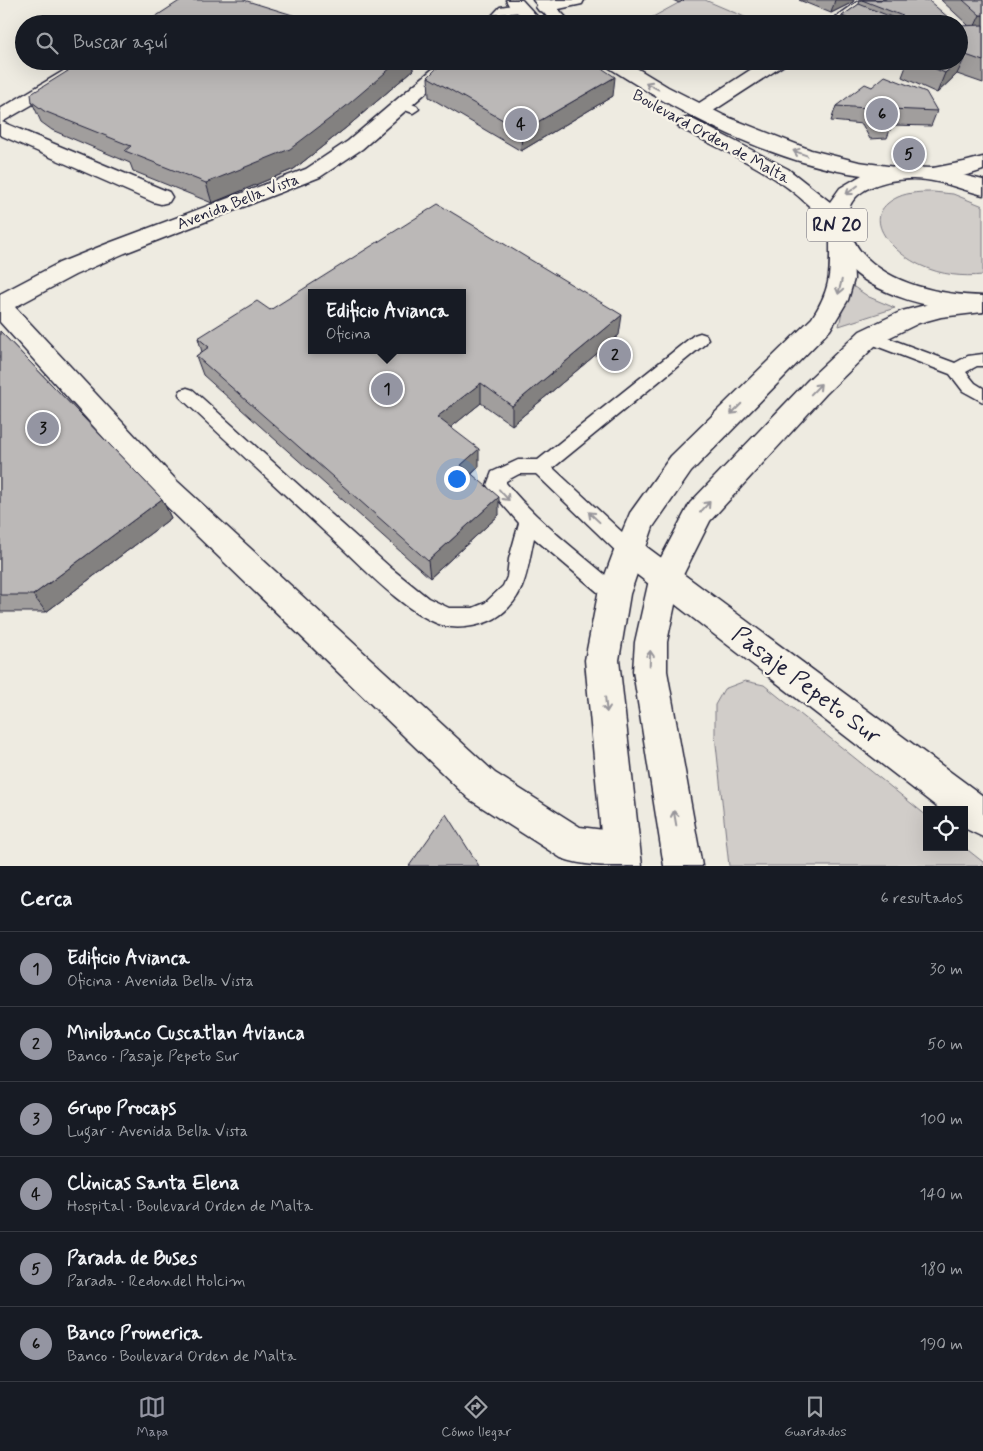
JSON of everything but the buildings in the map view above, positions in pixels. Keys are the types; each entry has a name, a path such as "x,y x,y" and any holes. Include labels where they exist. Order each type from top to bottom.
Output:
{"main road":[{"path":"543,3 576,0"},
{"path":"849,15 867,3 877,0"},
{"path":"543,3 554,15"},
{"path":"502,15 516,4 526,15"},
{"path":"0,118 79,70"},
{"name":"Avenida Bella Vista","path":"0,305 68,269 117,248 312,173 408,107 444,70"},
{"name":"Boulevard Orden de Malta","path":"626,70 700,111 804,155 853,168 899,174"},
{"path":"700,111 763,70"},
{"name":"Boulevard Orden de Malta","path":"614,85 781,173 808,193 839,231"},
{"path":"0,128 161,197"},
{"path":"930,174 968,168 983,163"},
{"name":"RN 20","path":"980,305 936,300 896,286 863,266 851,254 839,231 838,208 850,190 872,179 899,174 930,174 964,181 983,188"},
{"path":"0,305 167,489 482,786 574,845 622,858 602,660 614,594 640,522 681,464 821,324 836,300 842,279 839,231"},
{"path":"683,866 650,671 651,642 665,580 700,512 817,387 869,337 911,317 941,309 980,305"},
{"name":"Pasaje Pepeto Sur","path":"629,551 983,819"}],"lane":[{"path":"869,337 956,370 969,388 983,396"},
{"path":"541,468 700,339"},
{"path":"956,370 974,360 983,360"},
{"path":"188,394 385,575 420,604 448,617 473,617 492,610 510,592 517,577 519,559 529,520"},
{"path":"614,594 529,520 496,485 498,478 521,466 531,465 541,468 629,551"}],"shaded area":[{"path":"684,0 705,0 740,15 656,15"},
{"path":"933,192 953,194 983,206 983,275 952,275 929,269 901,253 884,235 880,225 880,215 886,205 898,197 907,194"},
{"path":"848,283 869,297 895,308 839,326"},
{"path":"745,681 764,685 923,813 923,851 968,850 983,862 983,866 729,866 715,735 715,705 724,689"}],"place":[{"name":"Banco Promerica","path":"882,114"},
{"name":"Clinicas Santa Elena","path":"521,124"},
{"name":"Parada de Buses","path":"909,154"},
{"name":"Minibanco Cuscatlan Avianca","path":"615,355"},
{"name":"Edificio Avianca","path":"387,389"},
{"name":"Grupo Procaps","path":"43,428"}]}
